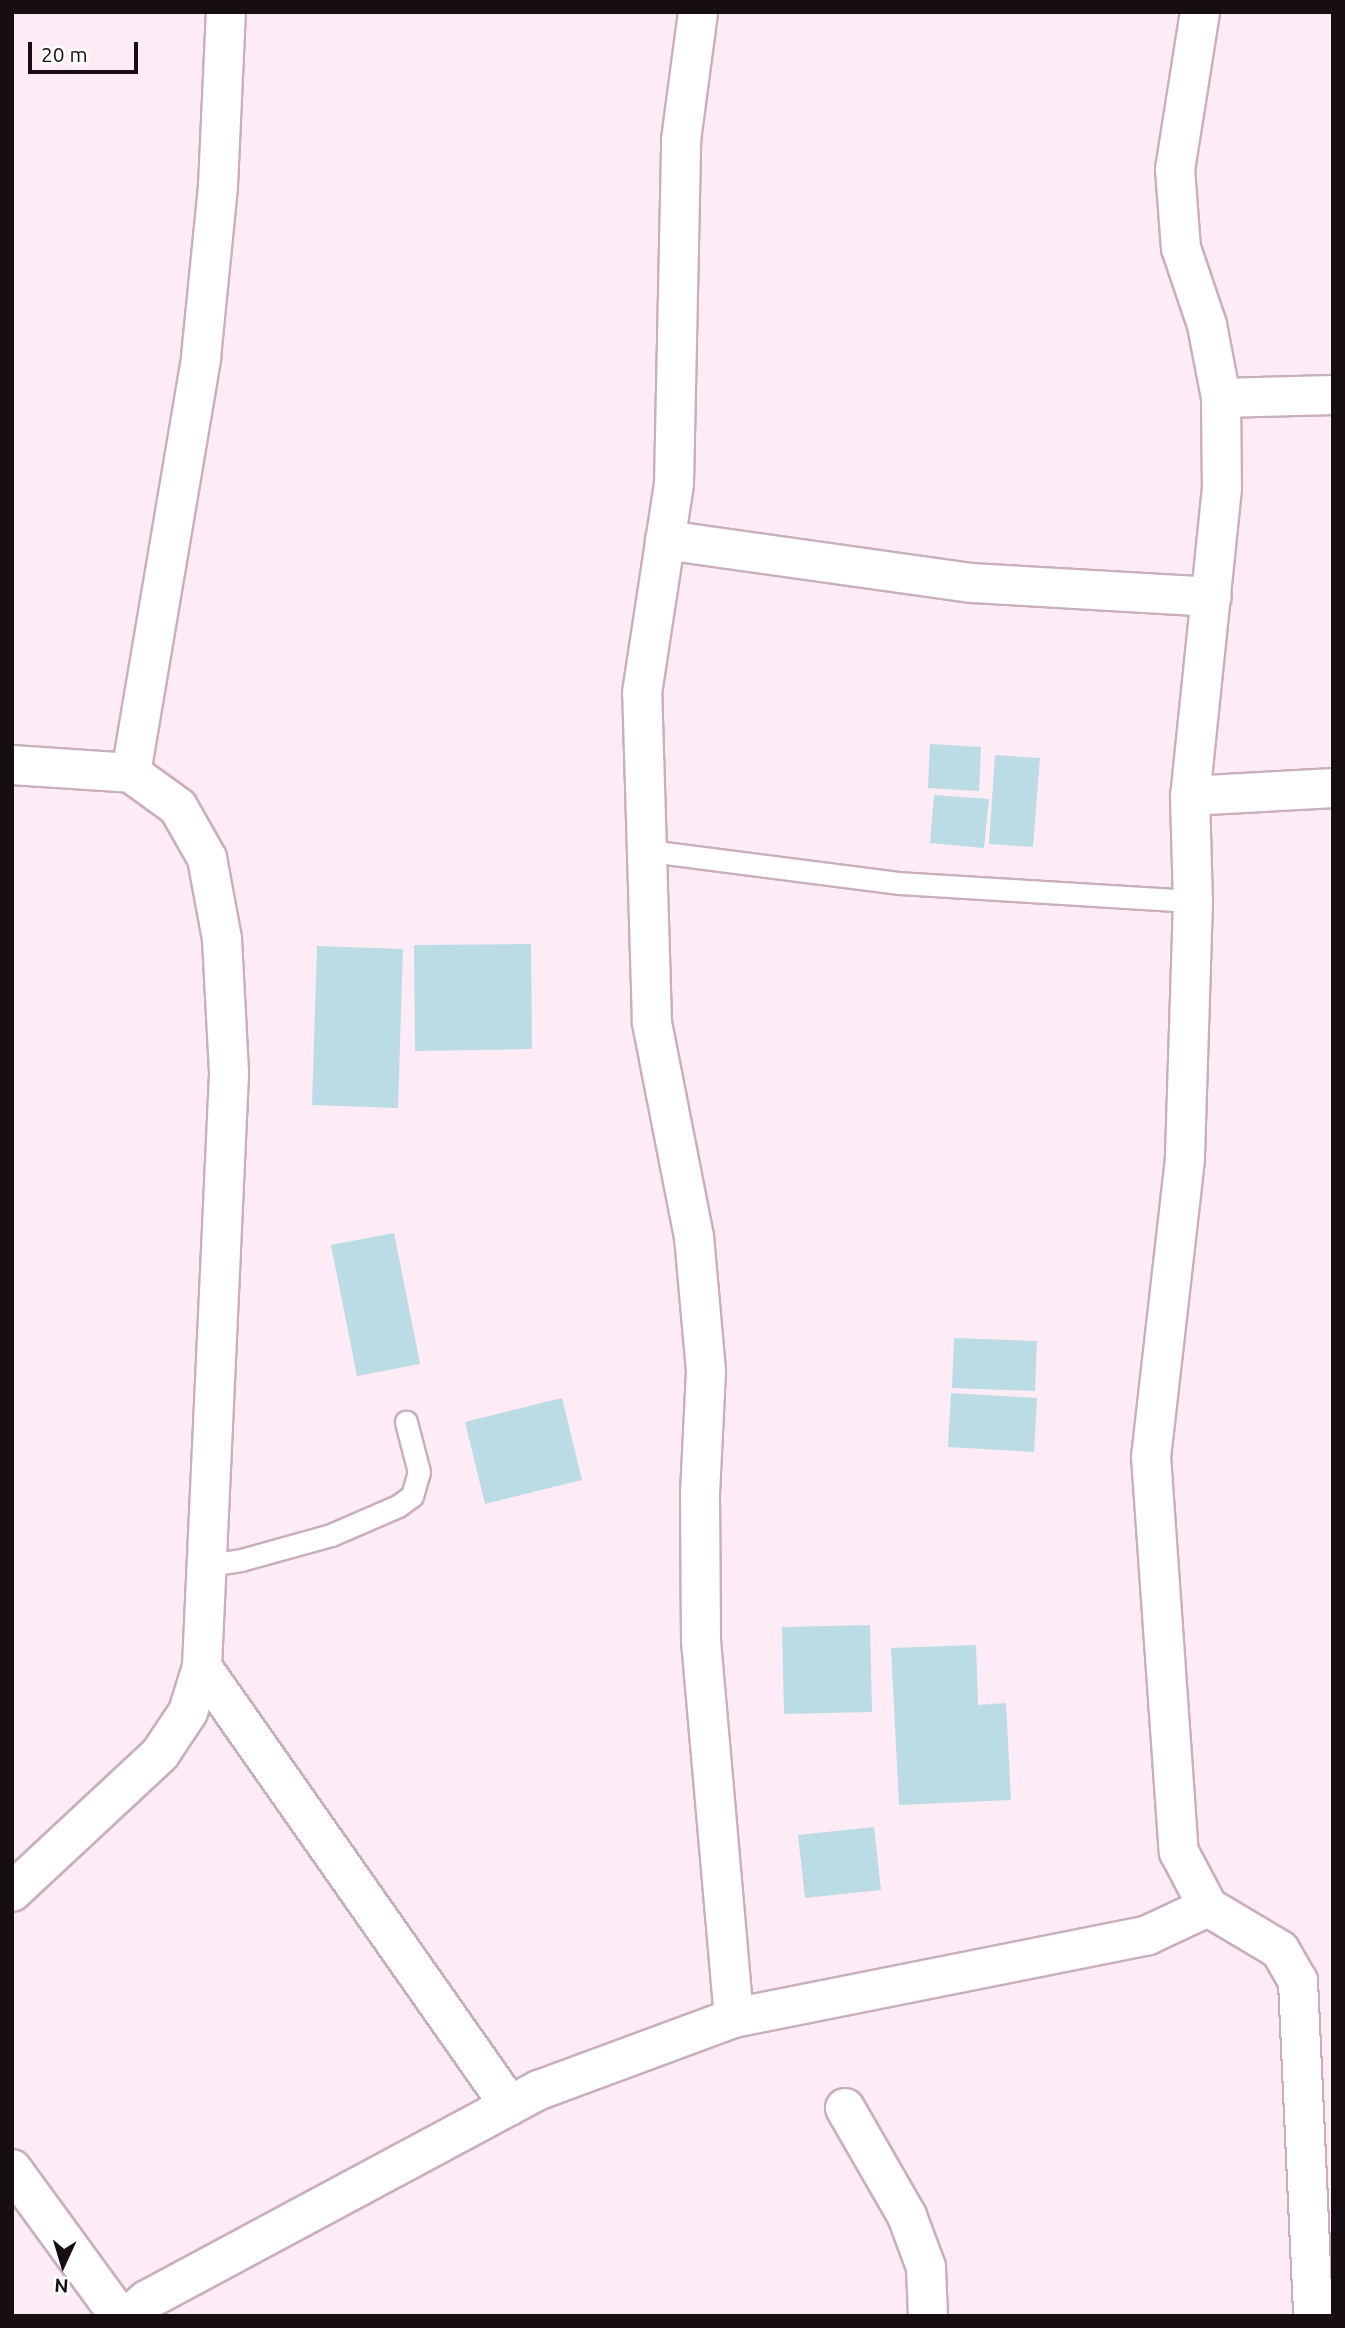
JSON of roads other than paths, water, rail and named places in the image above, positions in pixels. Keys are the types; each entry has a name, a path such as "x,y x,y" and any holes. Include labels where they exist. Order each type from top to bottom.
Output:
{"street":[{"path":"131,774 201,357 218,186 226,12"},
{"path":"698,12 681,140 674,484 642,693 649,851 652,1021 694,1237 706,1371 700,1494 701,1639 734,2018"},
{"path":"1200,12 1175,169 1181,248 1207,325 1221,398 1222,488 1190,796 1193,901 1185,1159 1151,1456 1179,1852 1208,1907 1280,1950 1298,1981 1313,2316"},
{"path":"1221,398 1333,395"},
{"path":"666,540 972,583 1212,597"},
{"path":"12,765 131,774 178,807 207,858 222,939 229,1074 204,1566 202,1667 188,1712 160,1754 12,1892"},
{"path":"1190,796 1333,788"},
{"path":"202,1667 510,2106"},
{"path":"129,2316 147,2300 539,2090 734,2018 1148,1935 1208,1907"},
{"path":"845,2108 906,2216 926,2267 928,2316"},
{"path":"12,2169 119,2316"}],"lane":[{"path":"649,851 899,883 1193,901"},
{"path":"204,1566 241,1560 331,1535 398,1506 412,1496 419,1472 406,1422"}]}
